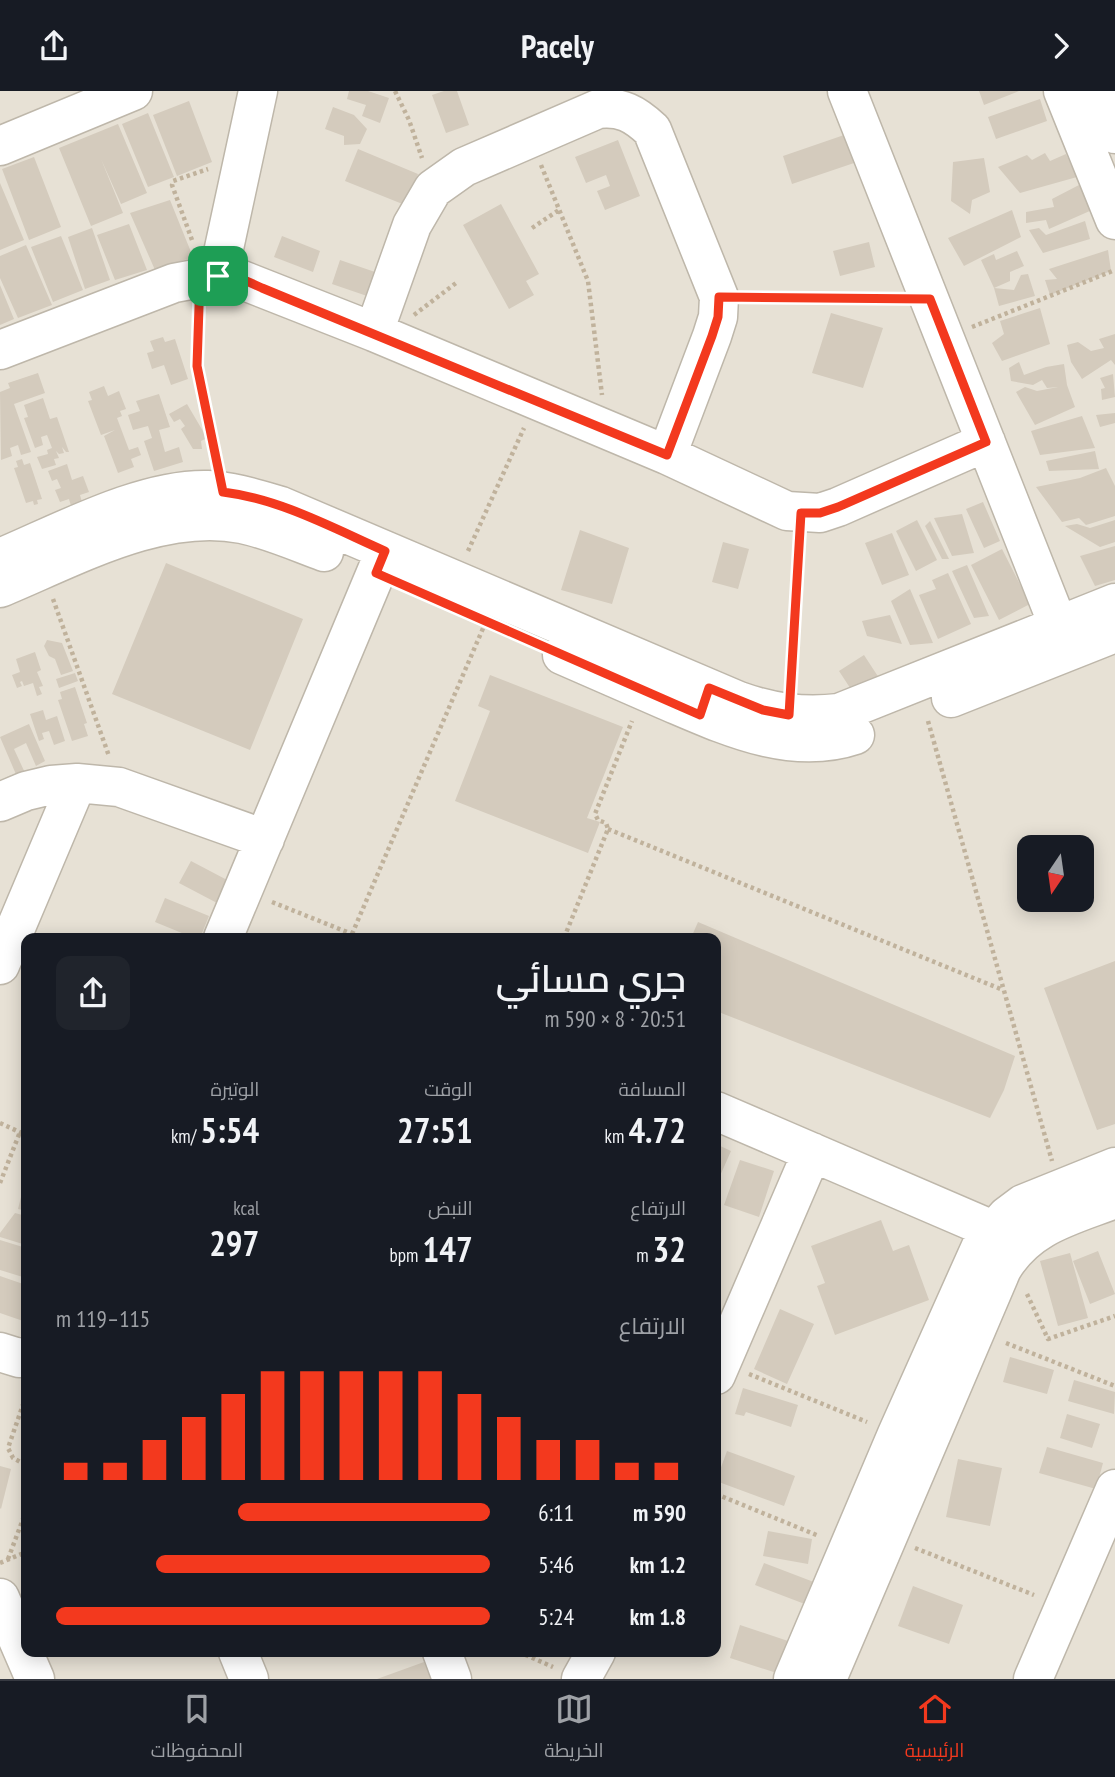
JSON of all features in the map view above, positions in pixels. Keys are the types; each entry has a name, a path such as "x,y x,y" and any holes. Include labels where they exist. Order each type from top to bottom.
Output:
{"street":[{"path":"0,146 133,91"},
{"path":"208,277 243,156 258,91"},
{"path":"847,91 1064,639"},
{"path":"1063,91 1114,217"},
{"path":"1098,91 1115,134"},
{"path":"379,335 412,225 433,189 464,167 598,110 614,107 636,115 652,130 719,297 718,317 712,336 667,455"},
{"path":"0,350 174,283 208,277 242,279 667,455 773,505 801,513 820,513 838,507 986,442"},
{"path":"0,558 132,502 169,493 207,490 245,495 281,506 486,621 644,691 789,715 839,713 1064,639 1115,633"},
{"path":"0,588 137,532 171,523 205,520 240,524 454,580 705,702 732,728 764,737 803,743 843,739 924,709 1064,639 1115,603"},
{"path":"225,933 381,562"},
{"path":"0,802 26,791 51,785 77,783 119,787 265,839"},
{"path":"0,965 77,783"},
{"path":"721,1113 812,1152 1008,1243"},
{"path":"721,1351 726,1322 812,1152"},
{"path":"827,1679 1002,1269 1008,1243 1023,1204 1115,1167"},
{"path":"793,1679 897,1434 982,1244 1008,1243 1115,1199"},
{"path":"0,1352 21,1358"},
{"path":"1033,1679 1115,1489"},
{"path":"0,1598 21,1648"},
{"path":"25,1657 34,1679"},
{"path":"240,1657 249,1679"},
{"path":"444,1657 452,1679"},
{"path":"581,1679 593,1657"}],"path":[{"path":"395,91 409,120 433,189"},
{"path":"530,139 588,281 606,430"},
{"path":"223,492 197,366 208,277 172,185 173,181 243,156"},
{"path":"532,228 559,210"},
{"path":"945,337 1115,270"},
{"path":"379,335 456,283"},
{"path":"719,297 930,299"},
{"path":"454,580 537,401"},
{"path":"789,715 801,513"},
{"path":"43,570 119,787"},
{"path":"352,933 486,621"},
{"path":"566,933 608,829 607,823 598,820 595,814 644,691"},
{"path":"924,709 1060,1188"},
{"path":"608,829 1004,990"},
{"path":"243,890 350,933"},
{"path":"0,1123 20,1132 0,1183"},
{"path":"1008,1243 1048,1339 1115,1316"},
{"path":"975,1332 1115,1386"},
{"path":"721,1370 897,1434"},
{"path":"21,1410 8,1448 13,1458 21,1462"},
{"path":"721,1496 849,1549"},
{"path":"8,1559 21,1524"},
{"path":"888,1537 1064,1608"},
{"path":"0,1563 21,1554"}],"shaded area":[{"path":"0,91 1115,91 1115,1679 0,1679"}],"building":[{"path":"349,91 368,91 389,98 380,123 362,116 366,105 347,99"},
{"path":"457,91 469,125 446,133 432,95"},
{"path":"979,91 1019,91 984,105"},
{"path":"1040,99 1047,121 996,139 988,117"},
{"path":"189,101 212,162 177,176 153,115"},
{"path":"333,107 354,115 367,129 360,144 344,145 344,136 325,129"},
{"path":"148,113 174,177 148,187 122,124"},
{"path":"118,124 147,193 121,204 101,159 123,213 91,226 59,148"},
{"path":"847,134 857,162 792,184 783,156"},
{"path":"618,140 640,196 605,210 597,191 610,186 606,175 586,183 575,157"},
{"path":"358,149 418,174 405,205 345,181"},
{"path":"1045,153 1050,161 1066,154 1077,177 1020,193 998,167 1027,155 1032,160"},
{"path":"34,157 61,227 29,240 2,169"},
{"path":"984,158 990,192 972,200 970,214 951,201 953,162"},
{"path":"0,183 24,240 0,250"},
{"path":"1079,185 1092,210 1049,229 1046,220 1026,223 1026,212 1054,207 1052,199"},
{"path":"170,200 193,257 155,270 130,213"},
{"path":"501,204 539,274 526,281 534,295 509,309 463,225"},
{"path":"1012,210 1021,237 964,266 948,238"},
{"path":"1085,221 1090,239 1043,253 1029,230 1039,228 1046,235"},
{"path":"129,224 147,270 115,280 97,235"},
{"path":"92,228 110,280 85,289 68,237"},
{"path":"61,236 83,290 53,302 31,247"},
{"path":"282,236 320,251 313,272 274,257"},
{"path":"869,242 875,267 840,276 833,251"},
{"path":"26,245 52,305 18,318 0,278 0,256"},
{"path":"1108,250 1111,271 1050,295 1045,280 1057,279 1049,269"},
{"path":"1017,251 1024,266 1010,272 1010,281 994,288 981,260 994,254 996,260"},
{"path":"340,260 375,272 367,296 332,284"},
{"path":"1028,274 1035,296 999,306 994,288 1014,290 1021,275"},
{"path":"0,285 14,319 0,325"},
{"path":"1040,308 1050,344 1002,361 992,343 1004,334 1000,321"},
{"path":"831,313 883,328 863,388 812,373"},
{"path":"1115,334 1115,365 1111,360 1082,379 1071,362 1067,345 1078,342 1091,351 1104,348 1099,339"},
{"path":"163,337 165,342 175,339 188,379 171,385 164,365 152,369 147,353 154,351 150,341"},
{"path":"1019,362 1024,375 1064,364 1067,385 1075,407 1035,425 1016,392 1025,387 1037,391 1058,387 1047,388 1042,380 1033,385 1011,381 1009,368"},
{"path":"38,373 45,393 14,404 31,452 21,455 18,445 10,448 12,456 1,460 0,392 10,388 8,383"},
{"path":"1113,374 1115,397 1102,400 1101,389 1105,388 1100,378"},
{"path":"104,386 108,396 119,391 126,409 120,411 122,416 117,418 129,450 138,447 141,455 131,459 134,467 118,473 104,436 115,430 101,435 88,401 92,400 89,392"},
{"path":"159,394 170,427 159,430 165,452 179,447 183,462 154,471 144,441 152,438 148,426 133,430 128,415 140,411 136,401"},
{"path":"43,398 50,419 57,417 69,452 62,447 64,453 59,454 56,451 59,458 54,459 56,465 42,469 37,457 48,454 47,450 52,448 47,435 41,437 43,445 35,448 24,418 28,417 24,405"},
{"path":"187,404 207,438 201,441 202,449 193,449 181,429 185,426 180,419 174,422 169,414"},
{"path":"1115,413 1115,423 1100,427 1096,415"},
{"path":"1082,416 1095,448 1040,455 1031,431"},
{"path":"1095,451 1099,469 1049,471 1046,461"},
{"path":"22,459 24,465 30,463 42,499 37,500 38,504 34,505 33,501 26,503 14,468 18,467 16,461"},
{"path":"67,464 72,480 83,476 89,492 80,495 82,502 71,506 69,499 60,502 55,490 61,488 57,479 52,481 48,471"},
{"path":"1106,468 1115,486 1115,516 1086,525 1079,518 1062,522 1036,487 1080,478"},
{"path":"983,502 1000,541 984,548 966,509"},
{"path":"962,514 974,553 952,556 934,518"},
{"path":"917,520 937,560 916,571 896,531"},
{"path":"1115,520 1115,542 1100,547 1065,526 1077,524 1090,528"},
{"path":"930,521 949,559 942,559 925,526"},
{"path":"580,530 629,548 612,604 561,590"},
{"path":"892,533 909,575 882,585 865,543"},
{"path":"723,542 749,549 738,589 712,582"},
{"path":"1115,546 1115,580 1095,586 1080,556"},
{"path":"1002,549 1030,604 999,620 971,565"},
{"path":"166,563 303,619 250,750 112,694"},
{"path":"967,565 989,616 974,618 952,571"},
{"path":"948,573 971,624 938,639 919,595 936,589 932,580"},
{"path":"910,589 933,643 910,645 891,601"},
{"path":"890,615 902,644 867,636 862,621"},
{"path":"47,640 62,643 73,671 61,675 55,659 49,656 44,646"},
{"path":"35,652 41,670 37,672 43,686 39,687 42,694 37,696 33,683 24,686 22,681 22,686 17,688 12,675 20,672 16,659"},
{"path":"864,655 881,681 856,697 839,671"},
{"path":"75,673 78,681 59,688 56,679"},
{"path":"490,675 623,727 587,818 600,822 588,853 455,801 490,711 478,706"},
{"path":"75,687 87,723 84,724 88,736 72,741 58,700 62,699 60,692"},
{"path":"43,710 46,720 57,716 65,741 54,745 49,731 42,733 44,739 39,741 30,714"},
{"path":"29,724 45,761 36,766 26,743 14,749 26,775 18,779 0,737"},
{"path":"191,861 229,881 217,903 179,883"},
{"path":"165,898 209,916 202,933 182,933 155,922"},
{"path":"698,922 1015,1056 1004,1090 990,1118 721,1013 721,933 693,933"},
{"path":"1115,961 1115,1124 1097,1130 1044,988"},
{"path":"721,1146 731,1151 721,1174"},
{"path":"740,1160 774,1171 759,1217 724,1205"},
{"path":"15,1213 21,1215 21,1243 0,1237 0,1233"},
{"path":"881,1220 893,1251 909,1245 929,1300 835,1335 817,1286 825,1283 811,1246"},
{"path":"0,1240 21,1246 21,1276 0,1270"},
{"path":"1098,1251 1115,1294 1090,1304 1073,1261"},
{"path":"1070,1253 1088,1318 1058,1326 1040,1261"},
{"path":"0,1276 21,1283 21,1320 0,1313"},
{"path":"780,1309 814,1324 787,1384 754,1369"},
{"path":"1010,1357 1054,1370 1047,1394 1003,1382"},
{"path":"1074,1380 1115,1392 1114,1414 1068,1401"},
{"path":"743,1388 798,1405 791,1427 746,1412 744,1416 735,1414"},
{"path":"1067,1414 1100,1424 1092,1448 1060,1438"},
{"path":"1047,1447 1103,1463 1096,1489 1039,1473"},
{"path":"727,1451 795,1476 784,1506 721,1483 721,1467"},
{"path":"958,1459 1002,1468 990,1526 946,1517"},
{"path":"0,1466 11,1469 1,1509 0,1508"},
{"path":"768,1531 812,1539 808,1564 763,1556"},
{"path":"764,1563 819,1584 810,1606 755,1585"},
{"path":"913,1586 963,1605 949,1644 898,1626"},
{"path":"740,1625 794,1643 783,1675 730,1658"},
{"path":"424,1662 431,1679 377,1679"}],"route":[{"path":"218,276 242,279 667,455 712,336 718,317 719,297 930,299 986,442 838,507 820,513 801,513 789,715 763,710 709,688 700,715 376,573 385,551 281,506 245,495 223,492 197,361 200,277 218,276"}]}
